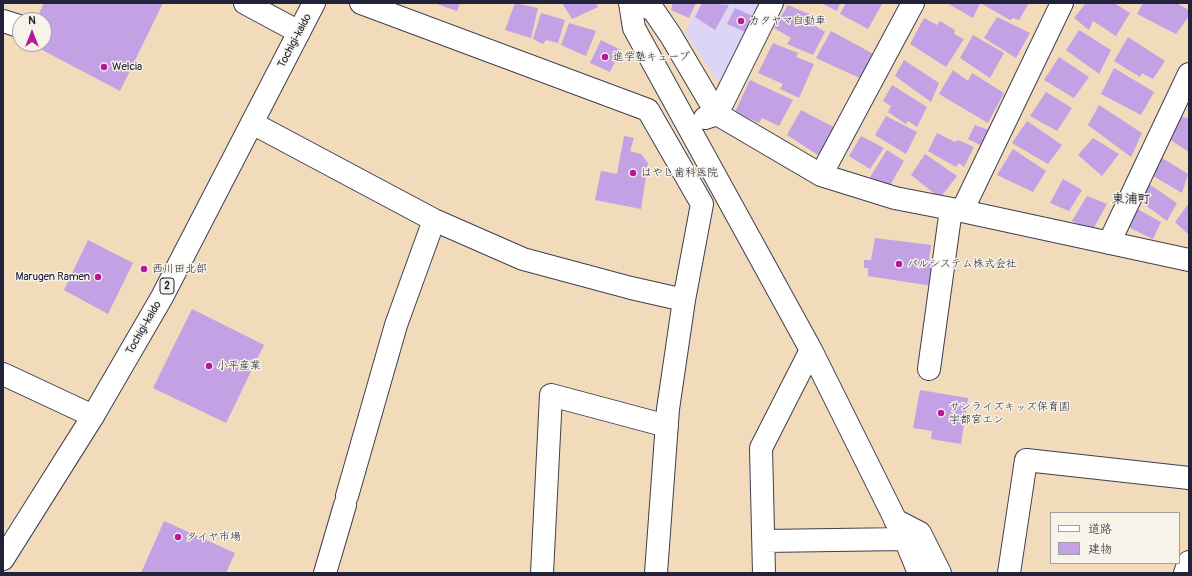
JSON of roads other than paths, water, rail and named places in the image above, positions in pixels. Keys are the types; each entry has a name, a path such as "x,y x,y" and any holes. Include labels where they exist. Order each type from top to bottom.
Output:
{"street":[{"path":"245,3 299,32"},
{"name":"Tochigi-kaido","path":"3,559 93,416 162,297 314,3"},
{"path":"361,3 648,110 702,204 684,300 667,426 656,573"},
{"path":"630,3 634,28 811,350 905,539 919,573"},
{"path":"640,3 654,10 717,114 821,175 894,198 1189,260"},
{"path":"664,136 685,123 717,114 772,3"},
{"path":"821,175 913,3"},
{"path":"929,369 956,210 1062,3"},
{"path":"1109,243 1189,74"},
{"path":"252,122 434,220 522,259 631,288 684,300"},
{"path":"325,573 396,325 434,220"},
{"path":"764,573 761,448 811,350"},
{"path":"3,374 93,416"},
{"path":"542,573 551,395 667,426"},
{"path":"1009,573 1026,460 1189,478"},
{"path":"895,520 920,533 940,573"},
{"path":"764,541 905,539"},
{"path":"1185,573 1189,562"}],"place":[{"name":"カタヤマ自動車","path":"741,21"},
{"name":"進学塾キューブ","path":"605,57"},
{"name":"Welcia","path":"104,67"},
{"name":"はやし歯科医院","path":"633,173"},
{"name":"パルシステム株式会社","path":"899,264"},
{"name":"西川田北部","path":"144,269"},
{"name":"Marugen Ramen","path":"98,277"},
{"name":"小平産業","path":"209,366"},
{"name":"サンライズキッズ保育園 宇都宮エン","path":"941,413"},
{"name":"タイヤ市場","path":"178,537"}],"district":[{"name":"東浦町","path":"1131,200"}]}
